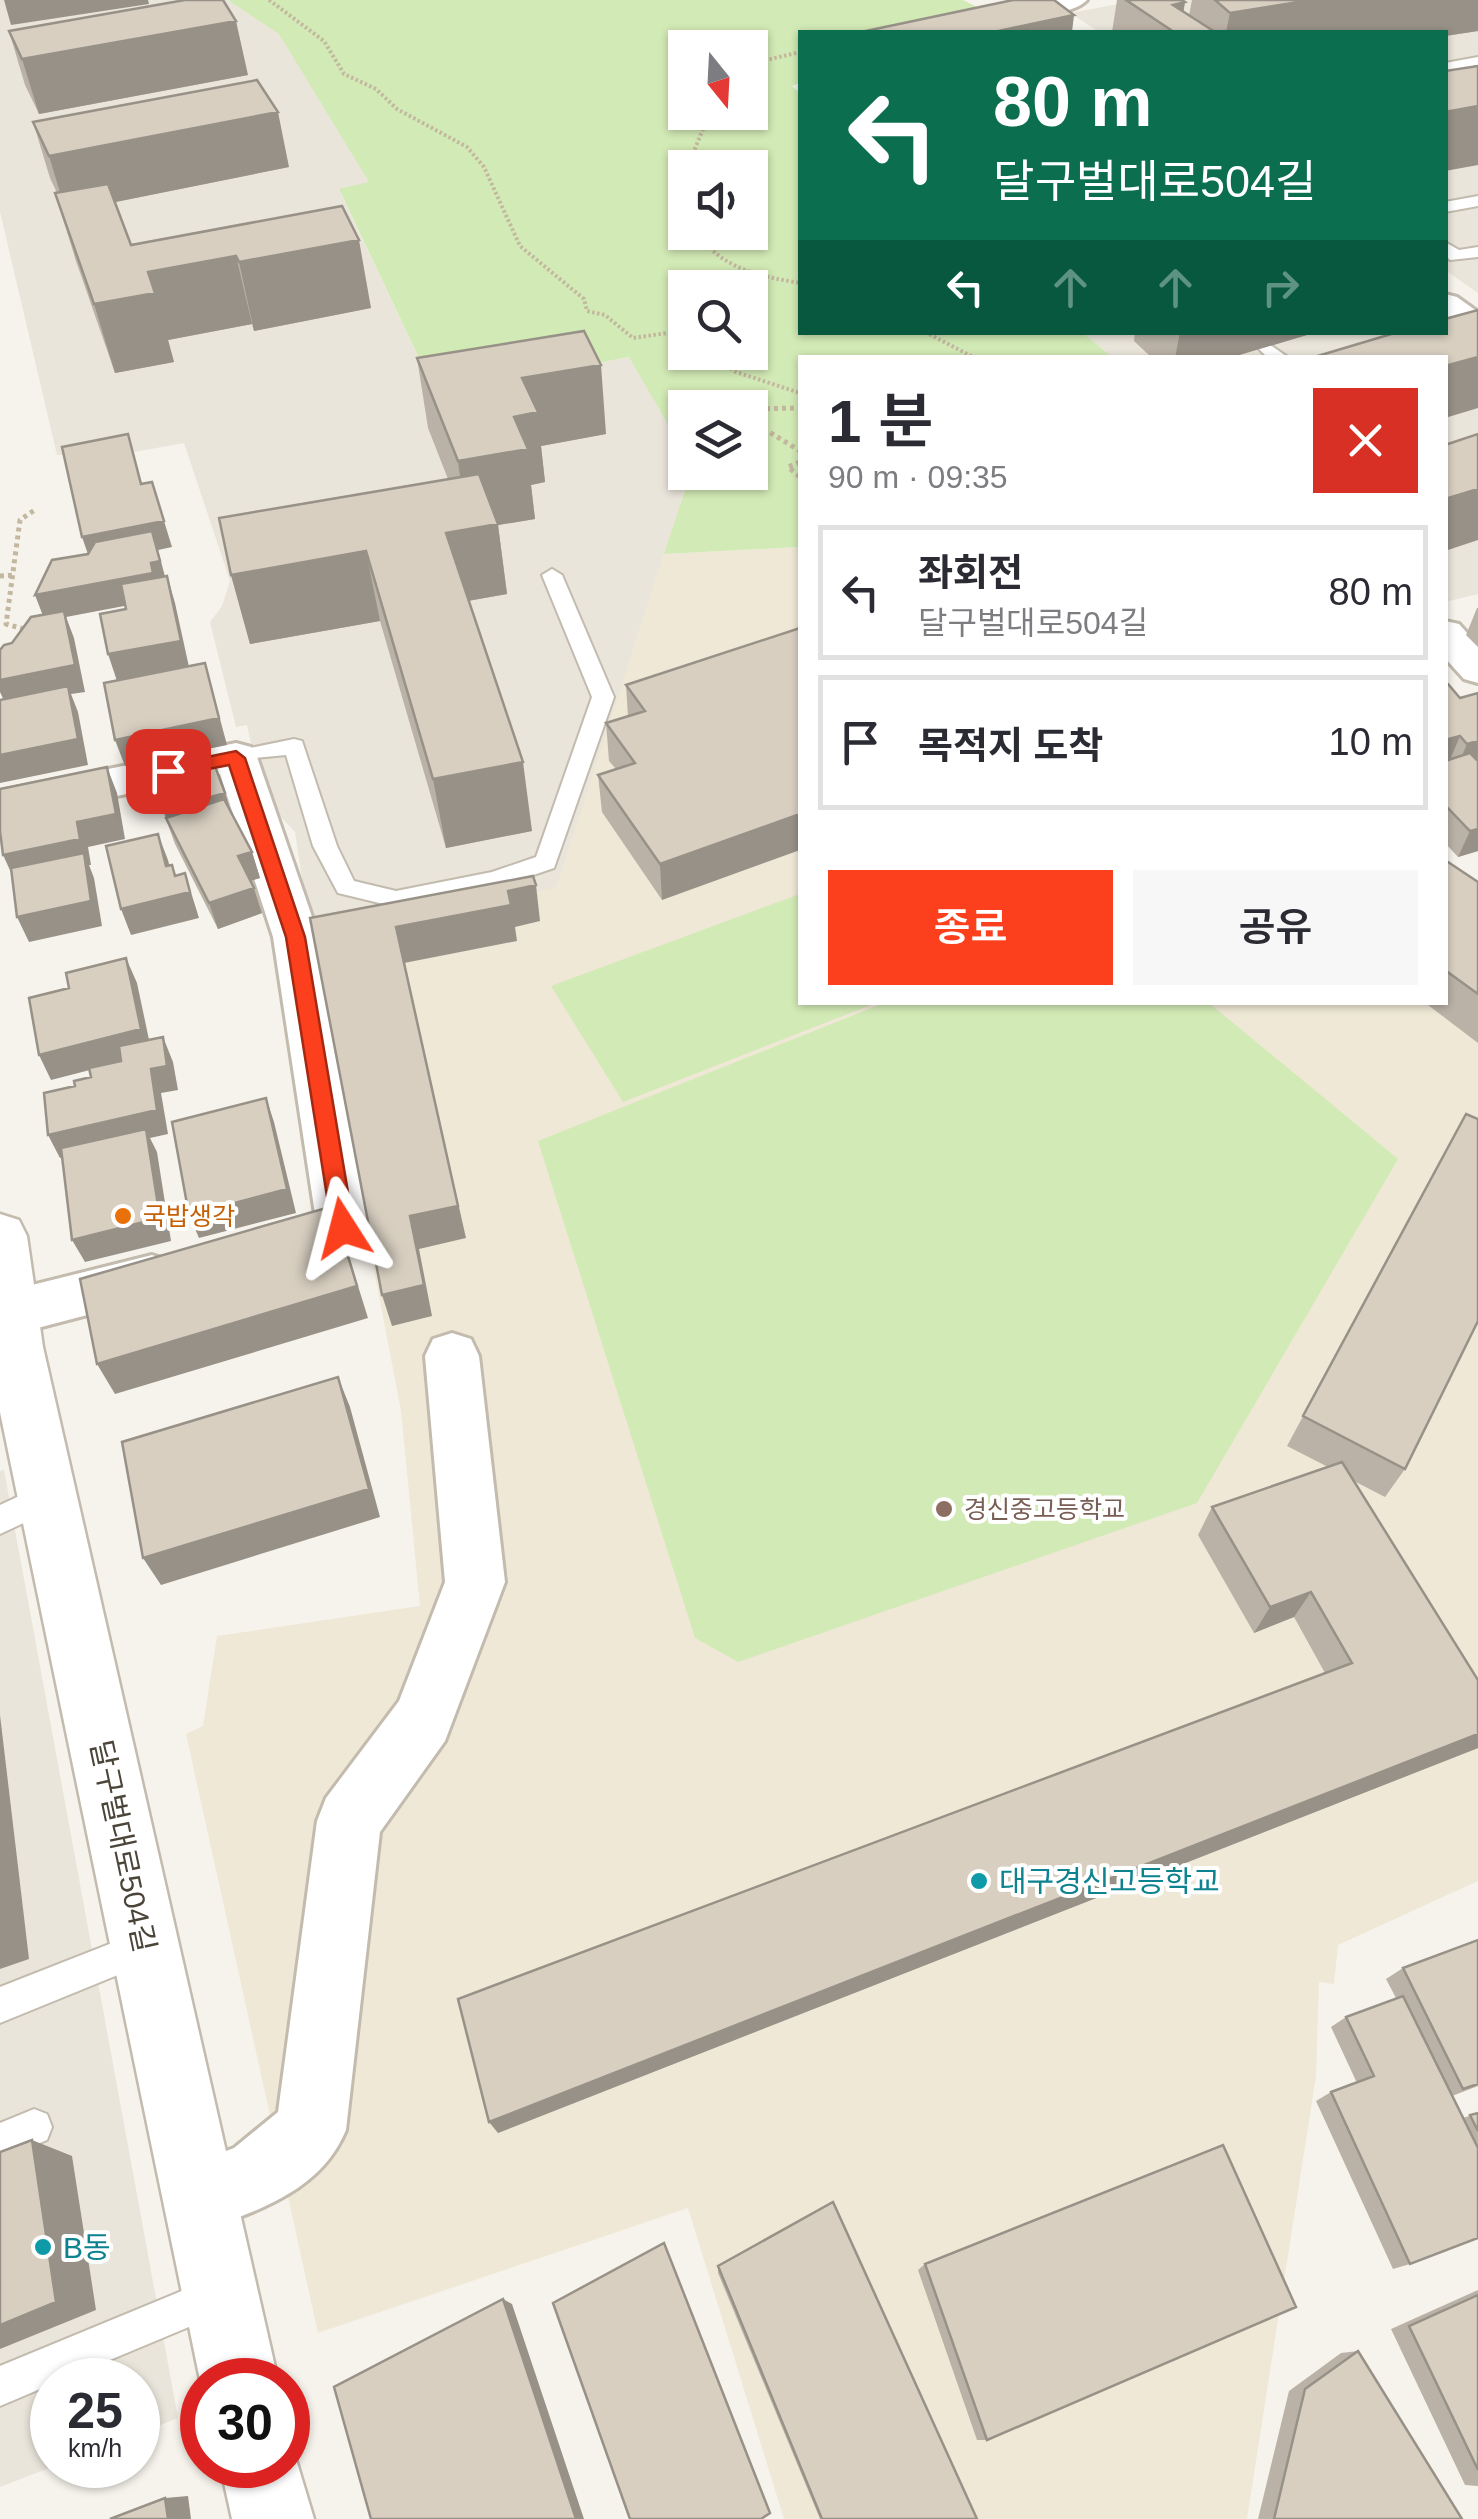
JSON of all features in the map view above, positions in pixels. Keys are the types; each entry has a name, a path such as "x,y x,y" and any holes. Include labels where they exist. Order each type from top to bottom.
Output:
{"street":[{"path":"1021,4 1074,0"},
{"path":"1021,4 1061,27"},
{"path":"1448,306 1478,328"},
{"path":"1448,622 1478,615"},
{"path":"1448,636 1478,670"},
{"path":"0,806 245,756 296,937 343,1228 214,1261 9,1342"},
{"name":"달구벌대로504길","path":"0,1236 24,1509 145,1946 234,2358"},
{"path":"199,2196 256,2176 311,2130 350,1822 423,1720 476,1582 452,1356"},
{"path":"266,2488 273,2519"}],"lane":[{"path":"1448,66 1478,61"},
{"path":"1448,206 1478,200"},
{"path":"1448,249 1456,256 1478,252"},
{"path":"245,756 294,746 326,846 346,887 396,899 495,880 546,862 602,696 552,574"},
{"path":"0,2005 145,1946"},
{"path":"0,2142 34,2128"},
{"path":"0,2386 220,2294"}],"path":[{"path":"270,0 330,44 339,55 344,74 376,89 397,109 466,147 484,166 520,246 584,299 587,311 604,315 633,338 668,333"},
{"path":"768,60 798,52"},
{"path":"709,250 725,264 798,282"},
{"path":"931,335 969,355"},
{"path":"734,370 798,392"},
{"path":"768,409 798,408"},
{"path":"768,431 798,450"},
{"path":"798,463 788,467 790,473 798,476"},
{"path":"24,629 6,624 20,520 36,509"},
{"path":"0,576 14,575"}],"shaded area":[{"path":"0,0 228,0 279,33 370,183 339,190 436,394 630,357 668,424 668,490 685,490 557,888 312,945 295,832 263,798 247,725 236,727 210,622 222,606 230,581 184,443 123,454 57,455 0,212"},
{"path":"1140,0 1459,0 1478,9 1478,293 1448,272 1448,30 1096,30 1070,13"},
{"path":"1448,333 1478,347 1478,594 1448,601 1448,355 1110,355 1085,335"},
{"name":"경신중고등학교","path":"798,547 798,1005 1448,1005 1448,994 1478,914 1478,1881 1338,1945 1334,1984 1319,1982 1316,2076 1247,2519 784,2519 688,2208 318,2333 186,1734 203,1726 217,1636 420,1606 401,1411 312,945 557,887 664,554"},
{"path":"4,1470 178,2418 160,2425 160,2358 30,2358 30,2475 0,2487 0,1471"}],"green space":[{"path":"228,0 963,0 1015,26 1000,30 798,30 798,84 792,86 798,91 798,335 1085,335 1110,355 798,355 798,547 664,554 685,490 768,490 768,390 668,390 668,425 629,357 436,394 339,189 369,182 279,34"},
{"path":"798,895 798,1005 871,1005 623,1102 551,986"},
{"path":"879,1005 1211,1005 1398,1159 1197,1503 738,1662 695,1638 538,1141"}],"building":[{"path":"185,0 223,0 236,21 22,59 9,31"},
{"path":"1013,0 1054,0 1074,15 1003,30 870,30"},
{"path":"1126,0 1182,0 1185,2 1173,5 1212,30 1171,30"},
{"path":"1215,0 1311,0 1230,13"},
{"path":"1478,66 1478,106 1448,111 1448,71"},
{"path":"257,80 278,112 49,156 33,122"},
{"path":"108,184 131,245 342,206 359,240 239,262 236,256 148,272 155,293 94,304 55,193"},
{"path":"1478,310 1478,357 1448,365 1448,355 1321,355 1388,335 1448,335 1448,318"},
{"path":"584,331 601,365 522,378 538,412 514,417 528,449 458,461 417,358"},
{"path":"128,434 141,484 152,482 164,521 82,537 62,447"},
{"path":"1478,434 1478,489 1448,498 1448,444"},
{"path":"479,474 498,524 446,533 523,762 433,779 366,551 231,575 219,518"},
{"path":"152,531 160,561 151,563 153,573 35,595 52,560 88,554 95,542"},
{"path":"167,576 181,641 108,654 100,614 126,609 121,584"},
{"path":"64,611 75,665 0,680 0,650 4,645 12,643 31,617"},
{"path":"798,629 798,815 660,864 598,775 635,763 606,723 645,711 626,685"},
{"path":"205,663 219,718 115,740 104,683"},
{"path":"1448,684 1460,698 1478,693 1478,741 1467,744 1460,736 1448,739"},
{"path":"68,686 78,739 0,755 0,700"},
{"path":"1470,753 1478,761 1478,829 1470,831 1448,808 1448,760"},
{"path":"197,761 215,766 225,793 164,810 149,773"},
{"path":"107,767 116,814 77,822 80,839 3,855 0,789"},
{"path":"224,799 252,852 238,856 254,888 209,903 166,818"},
{"path":"158,834 166,866 172,865 175,876 185,873 190,892 121,909 106,846"},
{"path":"84,853 91,901 17,917 11,868"},
{"path":"1448,862 1478,882 1478,994 1448,972"},
{"path":"533,876 536,885 508,891 511,905 396,927 458,1206 410,1216 424,1285 382,1295 310,918"},
{"path":"126,958 141,1029 39,1055 29,998 69,988 66,973"},
{"path":"163,1037 167,1066 151,1069 157,1110 48,1135 44,1093 75,1086 74,1081 91,1077 89,1068 121,1061 119,1046"},
{"path":"266,1098 287,1189 189,1215 172,1122"},
{"path":"1466,1114 1478,1119 1478,1321 1405,1469 1303,1416"},
{"path":"146,1129 160,1218 72,1240 61,1148"},
{"path":"333,1206 357,1286 97,1364 80,1279"},
{"path":"338,1377 369,1489 143,1558 122,1442"},
{"name":"대구경신고등학교","path":"1342,1462 1478,1680 1478,1734 489,2122 458,1999 1352,1663 1311,1592 1270,1607 1212,1507"},
{"path":"1478,1940 1478,2084 1463,2089 1403,1968"},
{"path":"1403,1996 1478,2148 1478,2238 1410,2264 1331,2092 1374,2076 1346,2017"},
{"path":"1478,2113 1478,2131 1470,2115"},
{"path":"32,2140 56,2302 0,2325 0,2152"},
{"path":"1223,2145 1296,2307 987,2440 925,2264"},
{"path":"833,2202 977,2519 822,2519 718,2266"},
{"path":"664,2243 770,2513 761,2519 630,2519 553,2303"},
{"path":"1478,2295 1478,2470 1409,2326"},
{"path":"503,2299 576,2519 371,2519 334,2387"},
{"path":"1358,2351 1462,2519 1274,2519 1305,2389"},
{"path":"165,2498 168,2519 110,2519"}],"place":[{"name":"국밥생각","path":"123,1216"},
{"name":"경신중고등학교","path":"944,1509"},
{"name":"대구경신고등학교","path":"979,1881"},
{"name":"B동","path":"43,2247"}],"route":[{"path":"168,771 236,758 296,937 343,1228"}]}
